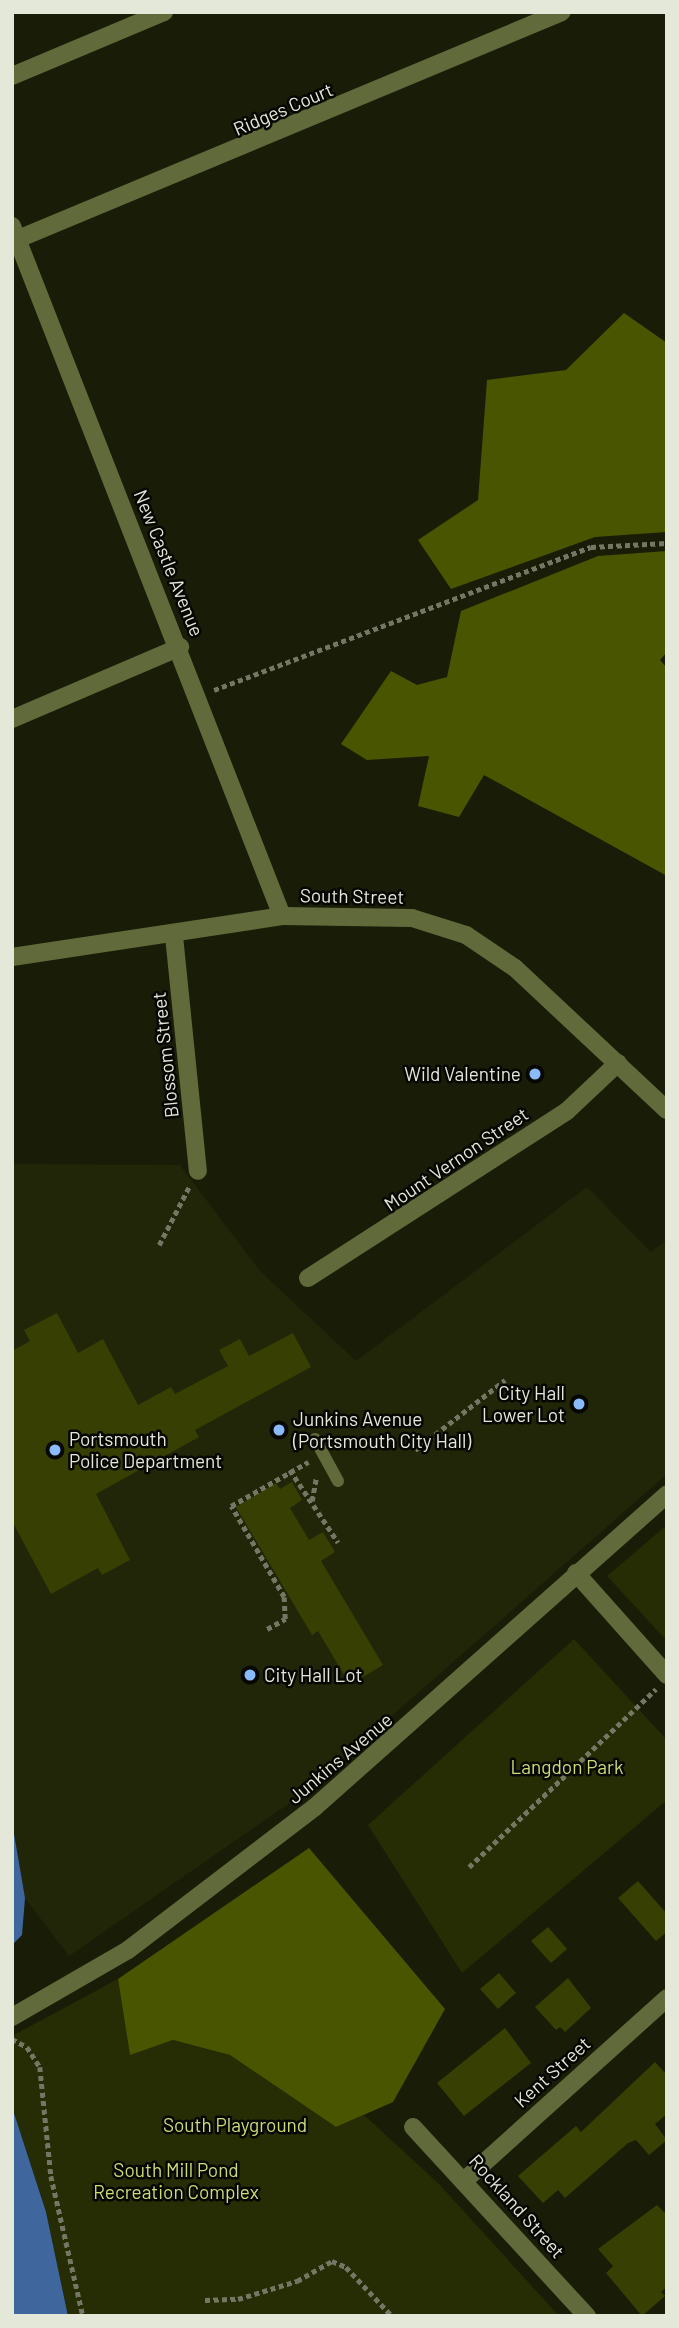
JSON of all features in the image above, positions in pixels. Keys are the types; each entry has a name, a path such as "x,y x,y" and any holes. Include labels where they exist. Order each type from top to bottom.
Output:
{"street":[{"path":"12,76 164,12"},
{"name":"Ridges Court","path":"15,233 562,12"},
{"name":"New Castle Avenue","path":"15,233 180,647 282,916"},
{"path":"12,719 180,647"},
{"name":"South Street","path":"12,957 174,936 282,916 381,914 466,935 515,968 667,1110"},
{"name":"Blossom Street","path":"174,936 195,1176"},
{"name":"Mount Vernon Street","path":"308,1278 567,1111 618,1063"},
{"name":"Junkins Avenue","path":"12,2017 128,1950 315,1807 667,1494"},
{"path":"576,1573 667,1677"},
{"name":"Kent Street","path":"466,2179 667,1998"},
{"name":"Rockland Street","path":"412,2127 466,2179 587,2316"}],"lane":[{"path":"316,1439 338,1481"}],"path":[{"path":"212,691 591,547 667,543"},
{"path":"159,1245 195,1176"},
{"path":"415,1450 505,1380"},
{"path":"267,1629 285,1619 284,1597 231,1506 305,1462 315,1468 312,1501"},
{"path":"290,1470 338,1542"},
{"path":"469,1867 667,1677"},
{"path":"12,2039 27,2047 40,2067 51,2176 83,2316"},
{"path":"205,2300 239,2299 297,2281 332,2261 346,2267 391,2316"}],"shaded area":[{"path":"12,1164 180,1165 260,1271 356,1361 587,1187 651,1252 667,1240 667,1474 304,1793 69,1956 25,1898 12,1822"}],"green space":[{"path":"624,313 667,343 667,532 595,537 451,589 418,540 478,500 487,380 566,370"},
{"path":"667,551 667,652 660,660 667,668 667,876 484,775 459,817 418,806 429,756 367,760 341,744 391,671 417,685 447,677 461,611 598,556"},
{"path":"667,1525 667,1641 607,1576"},
{"name":"Langdon Park","path":"574,1639 667,1740 667,1800 462,1973 368,1825"},
{"path":"309,1848 445,2009 393,2102 336,2127 230,2055 173,2040 130,2055 118,1979"},
{"name":"South Mill Pond Recreation Complex","path":"118,1979 130,2054 173,2040 230,2055 336,2127 364,2115 439,2184 559,2316 68,2316 46,2212 12,2107 12,2036"}],"water":[{"path":"12,1822 25,1898 22,1935 12,1945"},
{"path":"12,2107 46,2212 68,2316 12,2316"}],"building":[{"name":"Portsmouth Police Department","path":"57,1313 78,1353 103,1339 138,1405 171,1387 175,1394 228,1366 219,1350 240,1339 249,1356 293,1333 311,1367 195,1430 199,1437 96,1494 130,1560 102,1575 98,1568 51,1594 12,1521 12,1351 30,1341 24,1330"},
{"path":"292,1482 302,1500 290,1508 309,1540 323,1532 335,1552 321,1561 383,1665 350,1685 318,1631 312,1635 236,1507 276,1483 280,1489"},
{"path":"638,1881 667,1914 667,1932 656,1941 618,1898"},
{"path":"548,1927 567,1949 551,1963 531,1941"},
{"path":"499,1973 516,1993 498,2009 480,1989"},
{"path":"568,1978 591,2008 565,2032 560,2027 556,2030 535,2007"},
{"path":"505,2028 531,2063 464,2116 437,2083"},
{"path":"655,2062 667,2075 667,2114 655,2124 667,2140 649,2155 636,2140 628,2143 565,2198 558,2190 543,2203 518,2176 576,2126 581,2132"},
{"path":"657,2205 667,2215 667,2287 661,2292 665,2296 642,2316 606,2273 613,2266 598,2249"}],"place":[{"name":"Wild Valentine","path":"535,1074"},
{"name":"City Hall Lower Lot","path":"579,1404"},
{"name":"Junkins Avenue (Portsmouth City Hall)","path":"279,1430"},
{"name":"Portsmouth Police Department","path":"55,1450"},
{"name":"City Hall Lot","path":"250,1675"}],"park label":[{"name":"South Playground","path":"235,2125"}]}
